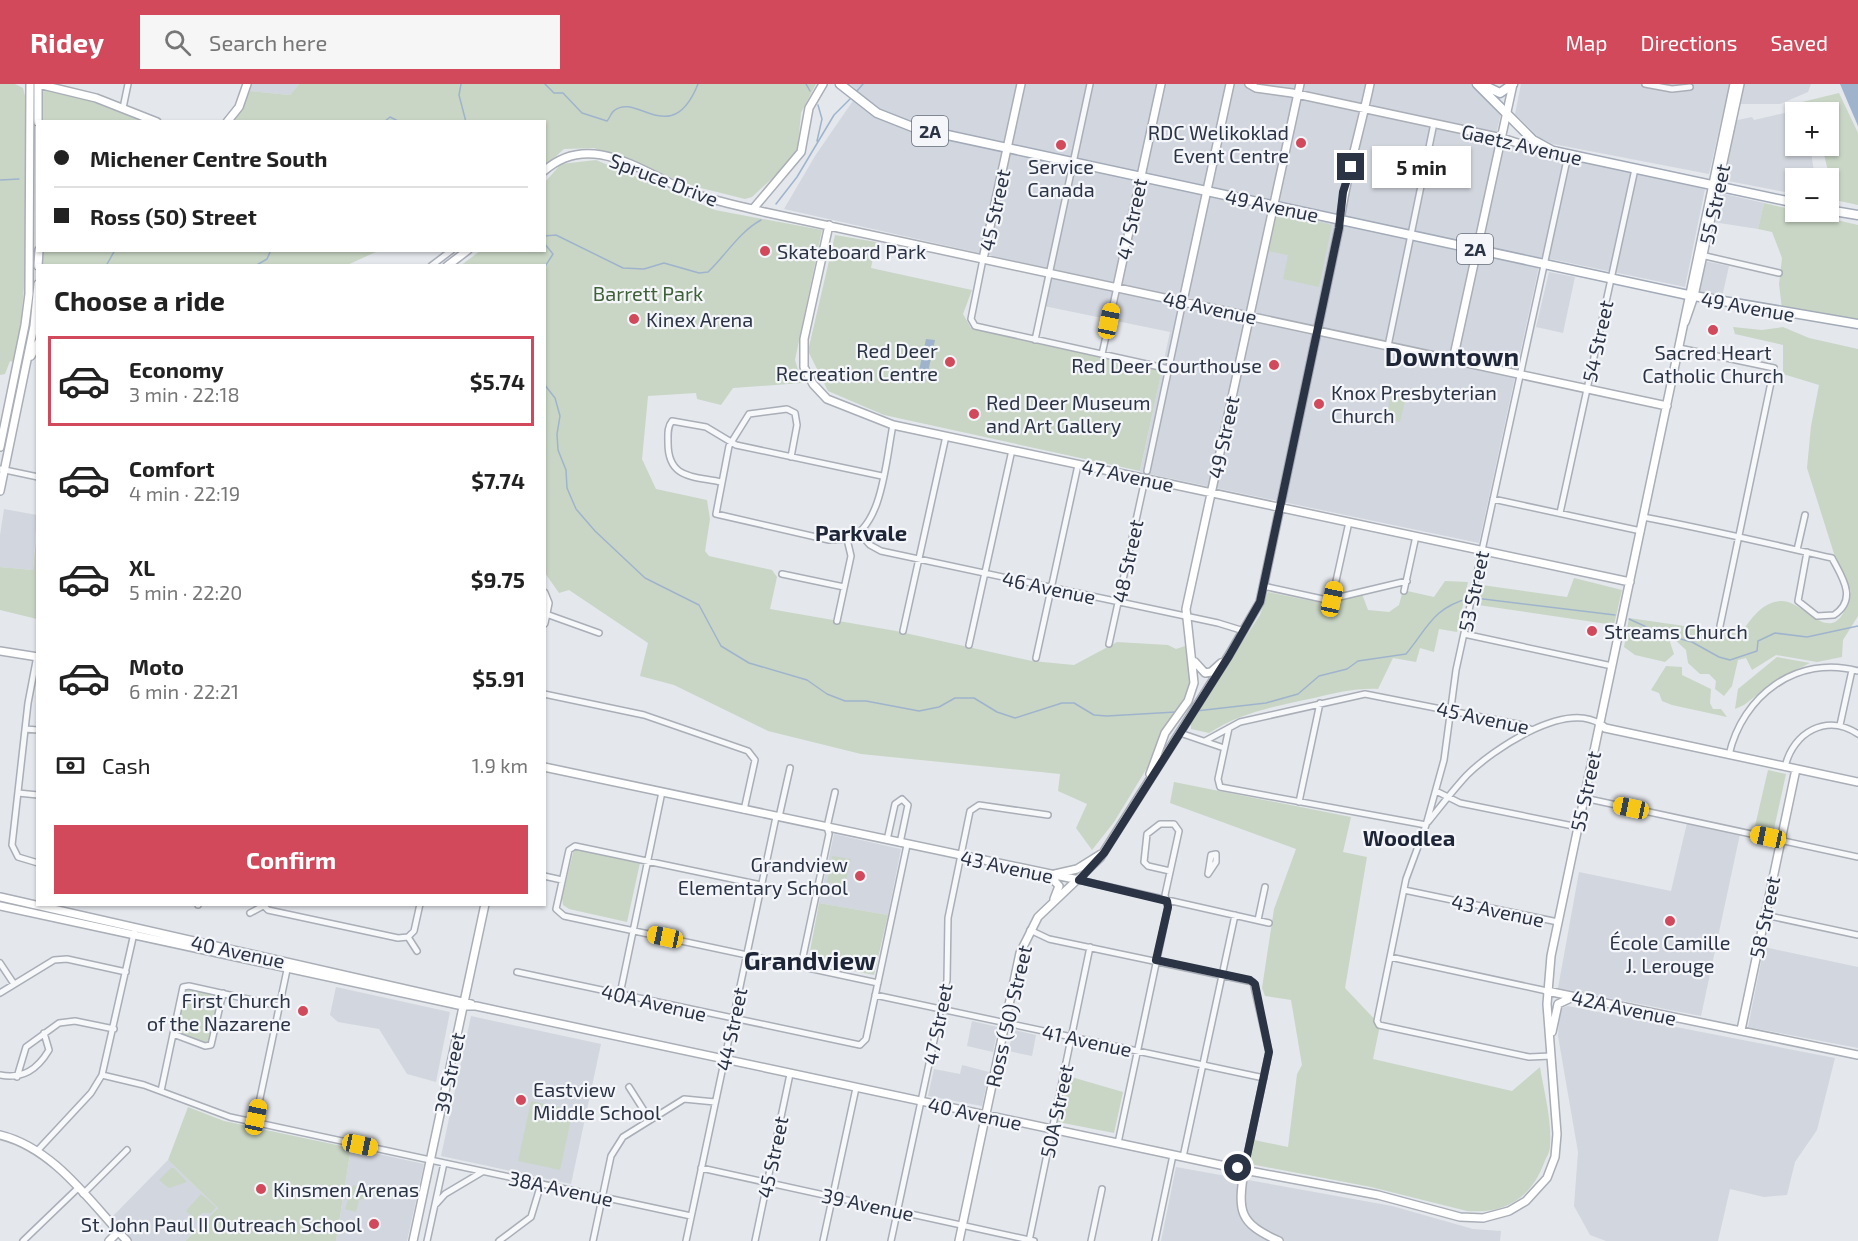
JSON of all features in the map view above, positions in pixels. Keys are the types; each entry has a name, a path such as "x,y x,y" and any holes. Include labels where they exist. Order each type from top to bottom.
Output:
{"main road":[{"name":"49 Avenue","path":"840,84 858,100 889,120 905,126 1609,278 1691,295 1858,324"},
{"path":"1479,84 1500,93 1513,84"},
{"path":"1479,84 1507,116 1543,147"},
{"name":"Gaetz Avenue","path":"1543,147 1568,155 1785,201"},
{"path":"1839,211 1858,215"}],"street":[{"path":"0,447 26,322 30,277 30,84"},
{"path":"38,120 38,84 84,94 151,120"},
{"path":"123,108 128,84"},
{"path":"229,120 239,107 247,84"},
{"path":"753,209 801,152 809,108 823,84"},
{"name":"45 Street","path":"1021,84 970,319 974,326 1035,340"},
{"path":"1090,84 1035,340 1169,369"},
{"name":"47 Street","path":"1102,354 1161,84"},
{"name":"48 Street","path":"1109,644 1230,84"},
{"name":"Gaetz Avenue","path":"1249,84 1256,88 1298,94 1502,138 1536,149 1543,147"},
{"name":"49 Street","path":"1147,782 1161,744 1184,707 1194,683 1186,616 1300,84"},
{"name":"Ross (50) Street","path":"959,1241 1020,953 1030,930 1052,904 1104,853 1257,608 1340,220 1343,192 1370,84"},
{"path":"1453,360 1513,84"},
{"path":"1645,84 1690,87"},
{"name":"55 Street","path":"1474,1218 1500,1215 1526,1201 1540,1188 1551,1169 1557,1134 1547,991 1557,922 1734,84"},
{"name":"55 Street","path":"1714,185 1740,84"},
{"path":"1388,346 1434,123"},
{"name":"Spruce Drive","path":"546,170 571,154 601,154 702,196 753,209"},
{"name":"53 Street","path":"1551,1056 1529,1057 1380,1025 1377,1019 1404,890 1411,863 1426,825 1447,748 1464,634 1568,155"},
{"name":"54 Street","path":"1560,513 1609,278 1635,169"},
{"name":"48 Avenue","path":"753,209 1667,406"},
{"name":"47 Avenue","path":"829,225 803,346 804,367 813,384 835,404 893,425 1078,465 1146,475 1211,492 1630,582"},
{"path":"434,264 449,252"},
{"path":"450,264 465,252"},
{"path":"1699,255 1779,273"},
{"path":"0,491 2,470 36,324 26,322"},
{"path":"26,366 36,347"},
{"path":"1679,348 1774,368 1720,626"},
{"path":"790,457 798,421 795,413 790,409 750,413 730,443 716,514 829,540 848,539 860,534 874,516 893,425"},
{"path":"721,482 676,470 669,458 669,425 675,420 702,426 730,443 882,477"},
{"path":"903,631 946,436"},
{"path":"969,645 1012,450"},
{"path":"1036,658 1078,465"},
{"path":"2,470 36,477"},
{"path":"1493,499 1641,531"},
{"path":"1797,550 1805,515"},
{"path":"1644,517 1807,552 1832,558 1848,592 1846,603 1834,615 1817,616 1798,601 1807,552"},
{"path":"1332,599 1349,522"},
{"name":"46 Avenue","path":"860,534 878,550 1186,616 1244,632"},
{"path":"1404,591 1416,536"},
{"path":"837,621 851,556 848,539"},
{"path":"782,574 844,587"},
{"path":"1263,586 1332,599 1407,581"},
{"path":"546,596 548,600 546,614 599,633"},
{"path":"1464,634 1612,666"},
{"path":"0,651 36,657"},
{"path":"1192,656 1199,670 1207,673 1229,656"},
{"path":"36,663 25,729 12,845 15,853 23,859 36,862"},
{"path":"1729,755 1744,714 1758,698 1773,685 1809,670 1831,667 1855,670 1840,725"},
{"path":"546,694 646,716 748,751 754,758 744,810"},
{"name":"45 Avenue","path":"1205,741 1240,722 1370,694 1524,726 1532,730 1572,717 1593,720 1605,728 1858,782"},
{"path":"1299,802 1320,703"},
{"path":"1175,719 1180,733"},
{"path":"1785,767 1792,747 1805,733 1824,725 1840,725 1858,734"},
{"path":"1229,728 1218,784 1222,787 1426,825 1447,797 1483,761 1532,730"},
{"path":"25,729 36,730"},
{"path":"1161,744 1166,736 1180,733 1224,748"},
{"name":"43 Avenue","path":"546,767 1269,922"},
{"name":"44 Street","path":"686,1241 761,885 790,768"},
{"name":"58 Street","path":"1741,1030 1796,769"},
{"path":"1436,791 1460,803 1578,827"},
{"path":"620,994 663,792"},
{"path":"801,966 829,834 827,827 835,792"},
{"path":"18,793 36,795"},
{"path":"1584,798 1858,857"},
{"path":"875,995 903,844 908,806 902,799 895,804 887,840"},
{"name":"47 Street","path":"891,1241 947,976 948,918 970,811 974,807 1048,815"},
{"path":"1118,1143 1168,907 1170,871 1179,829 1172,824 1157,824 1147,834 1144,862 1148,866 1170,871"},
{"path":"761,885 572,847 557,906 558,913 878,983"},
{"path":"1048,875 1075,870 1104,853"},
{"path":"1048,875 1059,886 1052,904"},
{"path":"546,876 562,880"},
{"path":"1258,920 1264,887"},
{"name":"43 Avenue","path":"1404,890 1557,922"},
{"name":"40 Avenue","path":"0,897 134,932"},
{"name":"40 Avenue","path":"0,906 134,932 1244,1170 1378,1195 1474,1218"},
{"path":"250,913 260,906"},
{"path":"263,906 268,910 398,938 408,937 415,929 420,906"},
{"name":"39 Street","path":"413,1241 484,906"},
{"path":"1183,1157 1235,915"},
{"path":"1765,915 1858,935"},
{"path":"1030,930 1049,939 1250,980 1255,984 1269,1050 1244,1170 1240,1201 1242,1214 1248,1223 1279,1241"},
{"path":"38,1150 94,1088 102,1075 134,932"},
{"path":"408,937 417,951"},
{"name":"50A Street","path":"1031,1241 1090,947"},
{"name":"42A Avenue","path":"1390,957 1858,1055"},
{"path":"0,993 48,962 58,959 126,972"},
{"path":"0,963 14,984"},
{"path":"255,1122 288,965"},
{"name":"40A Avenue","path":"517,972 733,1019 862,1044 866,1039 875,995"},
{"path":"161,1091 183,987 189,986 279,1006"},
{"path":"173,1034 205,1046 211,1046 223,993"},
{"name":"41 Avenue","path":"875,995 1264,1078"},
{"path":"1550,1044 1557,1006 1573,996"},
{"path":"17,1077 23,1051 44,1033 68,1020 114,1029"},
{"path":"0,1074 17,1077 28,1074 47,1053 49,1044 44,1033"},
{"name":"45 Street","path":"754,1241 790,1074"},
{"name":"38A Avenue","path":"102,1075 161,1091 223,1115 691,1216"},
{"path":"629,1087 650,1120"},
{"path":"823,1241 855,1088"},
{"path":"593,1241 614,1148 623,1137 686,1098 715,1102"},
{"path":"0,1135 38,1150 127,1241"},
{"path":"23,1241 127,1150"},
{"path":"1155,1241 1173,1155"},
{"path":"427,1241 444,1163"},
{"name":"39 Avenue","path":"701,1168 963,1224 1031,1241"},
{"path":"435,1205 445,1194 483,1171"},
{"path":"499,1241 531,1217 541,1184"},
{"path":"1091,1241 1102,1189"},
{"path":"109,1241 118,1232"}],"shaded area":[{"path":"251,84 299,84 290,95 250,91"},
{"path":"850,84 1473,84 1501,113 1494,143 1705,189 1685,287 1541,257 1479,543 1140,472 1170,332 1039,305 1046,268 784,209 815,156 859,92"},
{"path":"1521,84 1811,84 1808,92 1780,104 1725,104 1709,174 1553,144 1540,138 1515,114"},
{"path":"1785,113 1785,156 1812,156 1813,168 1785,168 1785,192 1728,181 1726,168 1733,121 1752,117 1754,120"},
{"path":"1720,193 1764,203 1758,229 1713,222"},
{"path":"1704,261 1729,266 1722,297 1699,292"},
{"path":"1549,272 1575,277 1563,333 1536,327"},
{"path":"4,509 36,515 33,570 0,567 0,535"},
{"name":"École Camille J. Lerouge","path":"1687,823 1740,834 1701,1016 1558,988 1579,872 1671,891"},
{"name":"Grandview Elementary School","path":"834,834 901,849 888,915 819,903"},
{"path":"1764,947 1858,967 1858,1048 1748,1027"},
{"path":"336,987 450,1012 436,1082 407,1074 379,1029 338,1022 330,1015"},
{"path":"1568,1006 1835,1058 1817,1130 1795,1162 1787,1195 1764,1197 1730,1189 1718,1241 1606,1241 1590,1235 1574,1206 1578,1152 1558,1036 1559,1016 1562,1008"},
{"name":"Eastview Middle School","path":"471,1016 601,1044 571,1184 441,1156"},
{"path":"972,1021 998,1027 993,1052 967,1046"},
{"path":"1014,1030 1036,1035 1032,1056 1008,1051"},
{"path":"962,1065 989,1072 982,1106 928,1096 934,1069 960,1074"},
{"path":"351,1148 424,1164 407,1241 336,1241"},
{"path":"168,1160 218,1208 185,1241 132,1241 111,1218"},
{"path":"1176,1167 1392,1206 1473,1229 1501,1231 1500,1241 1161,1241"}],"green space":[{"path":"0,84 15,84 23,88 25,96 26,196 25,263 20,329 14,362 10,361 5,374 0,375"},
{"path":"299,84 816,84 801,113 798,145 794,158 752,197 745,199 693,186 594,148 564,149 546,165 546,120 233,120 250,91 290,95"},
{"path":"48,89 95,101 144,120 42,120 41,93"},
{"path":"1839,93 1858,133 1858,205 1839,201 1839,168 1827,168 1824,156 1839,156 1839,102 1802,102"},
{"name":"Barrett Park","path":"596,160 715,210 822,230 795,360 802,383 733,388 721,405 697,399 696,393 648,396 642,459 656,489 707,500 710,519 705,551 709,556 772,570 777,577 770,609 896,631 1032,661 1074,665 1117,642 1168,645 1176,649 1185,646 1190,681 1187,693 1159,737 1147,768 1114,822 1092,850 1076,828 1087,804 1058,791 1060,774 861,754 768,731 674,685 640,676 648,643 569,590 559,593 546,574 546,264 463,264 479,252 546,252 546,181 561,164"},
{"path":"1764,203 1785,208 1785,222 1839,221 1858,225 1858,321 1782,309 1779,284 1782,258 1772,232 1758,229"},
{"path":"1277,212 1332,225 1319,287 1283,279 1288,255 1267,251"},
{"path":"835,235 876,242 871,268 972,290 963,314 971,328 1162,370 1140,471 884,415 828,391 808,351"},
{"path":"42,252 376,252 349,264 42,264"},
{"path":"1733,327 1762,330 1783,327 1809,338 1858,349 1858,616 1843,640 1842,657 1817,662 1776,655 1752,670 1746,658 1738,660 1732,686 1724,696 1715,689 1716,681 1709,674 1700,674 1688,663 1686,650 1673,638 1669,639 1674,654 1665,662 1635,655 1624,647 1629,618 1719,631 1744,629 1764,607 1781,601 1791,603 1820,621 1829,623 1837,621 1844,611 1851,591 1836,560 1807,468 1811,426 1819,385 1783,374 1783,345 1735,334"},
{"path":"1391,394 1406,397 1400,422 1386,419"},
{"path":"36,539 36,619 0,610 0,567 33,570"},
{"path":"1574,578 1622,590 1614,625 1478,605 1475,584 1567,597"},
{"path":"1445,581 1468,582 1457,632 1439,629 1434,652 1420,648 1416,662 1393,658 1378,689 1346,691 1273,707 1234,720 1209,733 1191,729 1191,720 1260,615 1268,592 1327,604 1362,594 1368,610 1389,612 1399,605 1403,590 1434,597"},
{"path":"1777,657 1810,663 1779,678 1744,705 1735,709 1738,689"},
{"path":"1666,666 1682,667 1682,675 1711,689 1710,703 1713,709 1721,709 1727,717 1662,701 1659,693 1651,690"},
{"path":"1768,770 1786,774 1774,829 1755,826"},
{"path":"1174,782 1351,817 1343,852 1367,857 1345,988 1380,1025 1373,1059 1512,1091 1540,1067 1549,1116 1550,1148 1539,1175 1524,1194 1515,1201 1493,1210 1467,1211 1371,1187 1250,1164 1254,1140 1288,1147 1297,1074 1302,1065 1291,1000 1265,996 1262,988 1274,909 1296,849 1170,803"},
{"path":"574,849 640,863 627,922 569,909 563,905 562,898"},
{"path":"832,856 851,859 845,885 827,882"},
{"path":"819,903 888,915 874,975 808,962"},
{"path":"183,987 223,993 211,1045 173,1034"},
{"path":"1068,1076 1123,1092 1114,1133 1058,1122"},
{"path":"531,1101 573,1110 560,1170 518,1161"},
{"path":"188,1107 224,1121 351,1148 336,1241 185,1241 218,1208 168,1160"},
{"path":"171,1168 174,1168 187,1182 169,1188 159,1180"},
{"path":"353,1185 372,1191 371,1197 359,1200 356,1212 345,1209"},
{"path":"201,1194 216,1207 211,1213 202,1213 196,1220 186,1211"}],"water":[{"path":"1840,84 1858,84 1858,126"},
{"path":"926,339 935,340 928,372 919,370"}],"waterway":[{"path":"461,84 459,95 465,120"},
{"path":"545,84 554,93 563,93 582,113 607,121 614,111 624,107 655,115 666,116 677,113 688,103 698,84"},
{"path":"806,84 810,91"},
{"path":"856,92 863,84"},
{"path":"776,204 797,177 834,115 851,98"},
{"path":"817,141 822,119 818,105"},
{"path":"386,120 390,117 396,120"},
{"path":"0,180 19,179"},
{"path":"546,236 556,235 623,268 644,269 664,263 699,273 708,272 739,237 761,220"},
{"path":"546,245 553,254 546,265"},
{"path":"107,264 114,252"},
{"path":"258,264 267,259 270,252"},
{"path":"546,387 555,398 560,416 557,434 558,450 566,470 567,488 576,509 595,531 645,578 699,605 721,646 749,663 807,680 827,694 845,701 866,701 919,711 939,707 955,698 974,698 997,712 1015,718 1062,703 1074,703 1094,715 1176,712"},
{"path":"1196,711 1266,703 1298,694 1319,676 1347,669 1358,661 1406,654 1439,613 1457,602 1470,598"},
{"path":"1475,598 1615,615"},
{"path":"1629,619 1662,634 1692,642 1719,657 1730,660 1757,651 1758,641 1775,633 1807,637 1858,626"}],"place":[{"name":"RDC Welikoklad Event Centre","path":"1301,143"},
{"name":"Service Canada","path":"1061,145"},
{"name":"Skateboard Park","path":"765,251"},
{"name":"Kinex Arena","path":"634,319"},
{"name":"Sacred Heart Catholic Church","path":"1713,330"},
{"name":"Red Deer Recreation Centre","path":"950,362"},
{"name":"Red Deer Courthouse","path":"1274,365"},
{"name":"Knox Presbyterian Church","path":"1319,404"},
{"name":"Red Deer Museum and Art Gallery","path":"974,414"},
{"name":"Streams Church","path":"1592,631"},
{"name":"Grandview Elementary School","path":"860,876"},
{"name":"École Camille J. Lerouge","path":"1670,921"},
{"name":"First Church of the Nazarene","path":"303,1011"},
{"name":"Eastview Middle School","path":"521,1100"},
{"name":"Kinsmen Arenas","path":"261,1189"},
{"name":"St. John Paul II Outreach School","path":"374,1224"}],"district":[{"name":"Downtown","path":"1452,355"},
{"name":"Parkvale","path":"861,532"},
{"name":"Woodlea","path":"1409,837"},
{"name":"Grandview","path":"810,959"}],"route":[{"path":"1238,1168 1244,1170 1269,1054 1255,984 1250,980 1156,960 1168,907 1167,901 1079,880 1104,853 1229,656 1260,602 1339,228 1343,192 1351,167"}]}
